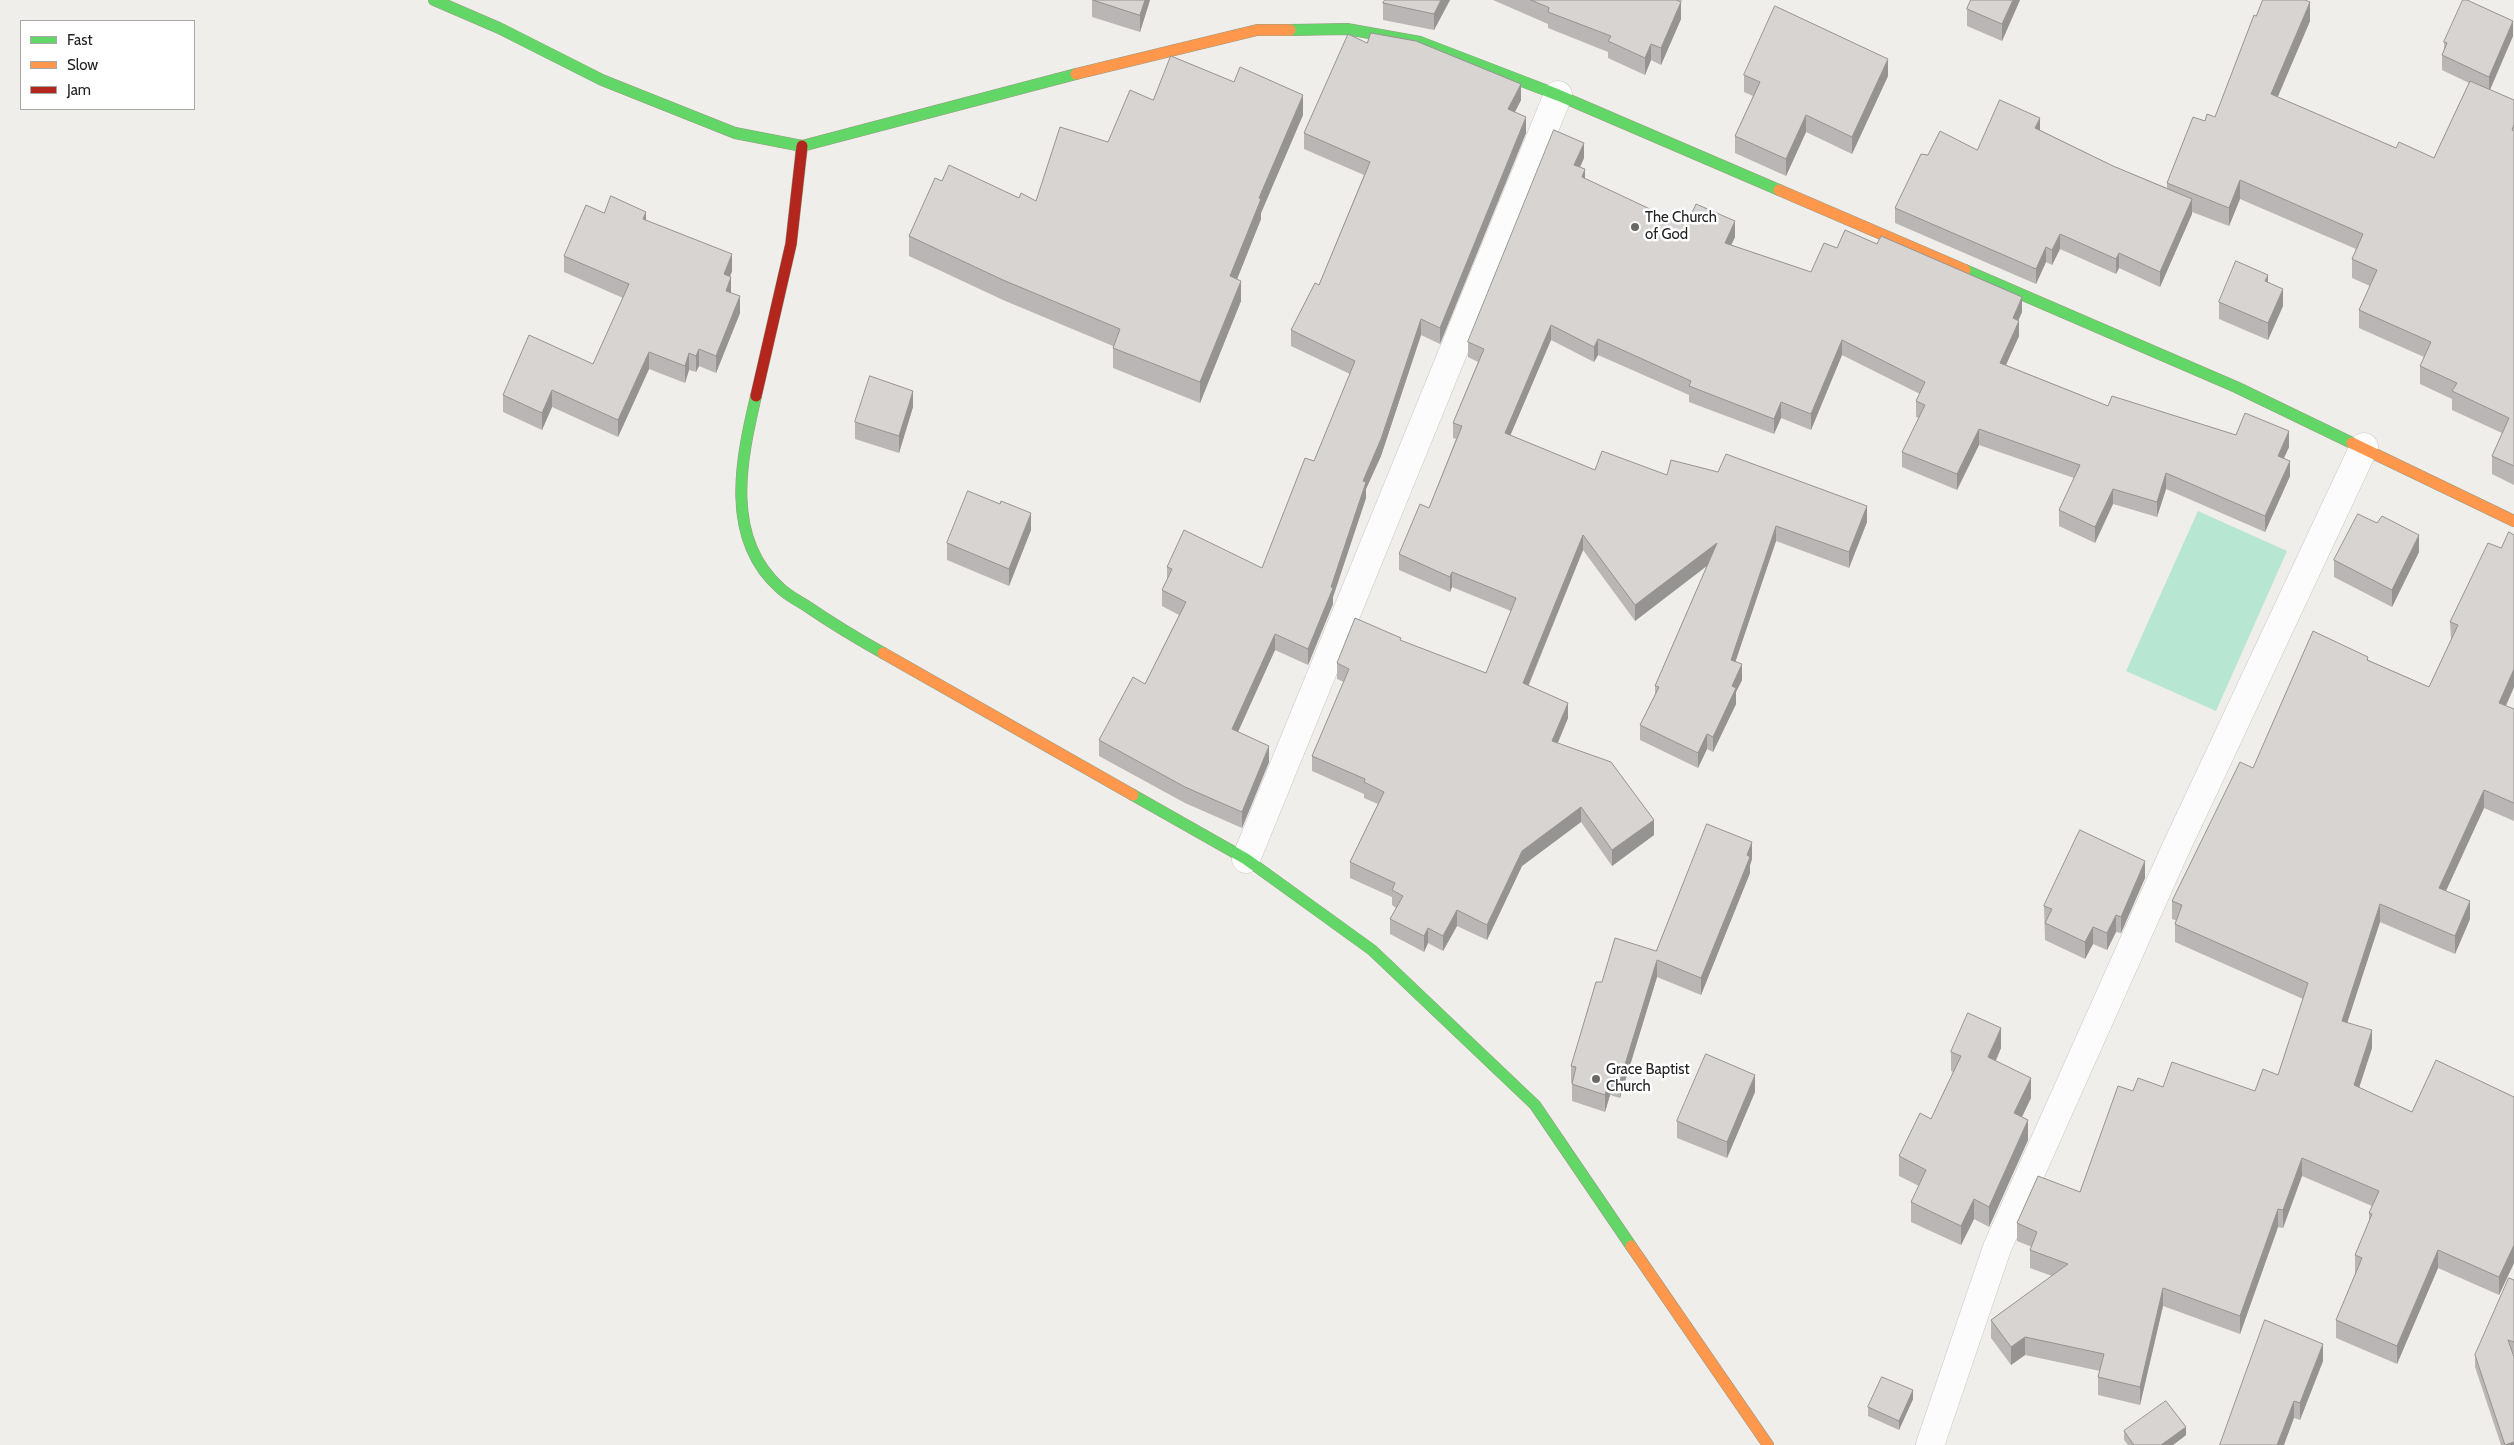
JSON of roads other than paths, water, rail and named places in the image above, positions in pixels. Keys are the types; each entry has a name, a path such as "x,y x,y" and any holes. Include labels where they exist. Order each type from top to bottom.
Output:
{"street":[{"path":"434,0 499,28 619,87 735,133 802,146 1084,72 1257,30 1348,29 1420,42 1558,94 2236,387 2364,447 2514,521"},
{"path":"1246,859 1558,94"},
{"path":"802,146 791,244 742,454 742,522 756,560 780,588 836,626 1246,859 1372,950 1534,1105 1768,1445"},
{"path":"1930,1445 1996,1248 2175,850 2364,447"}],"place":[{"name":"The Church of God","path":"1635,227"},
{"name":"Grace Baptist Church","path":"1596,1079"}]}
